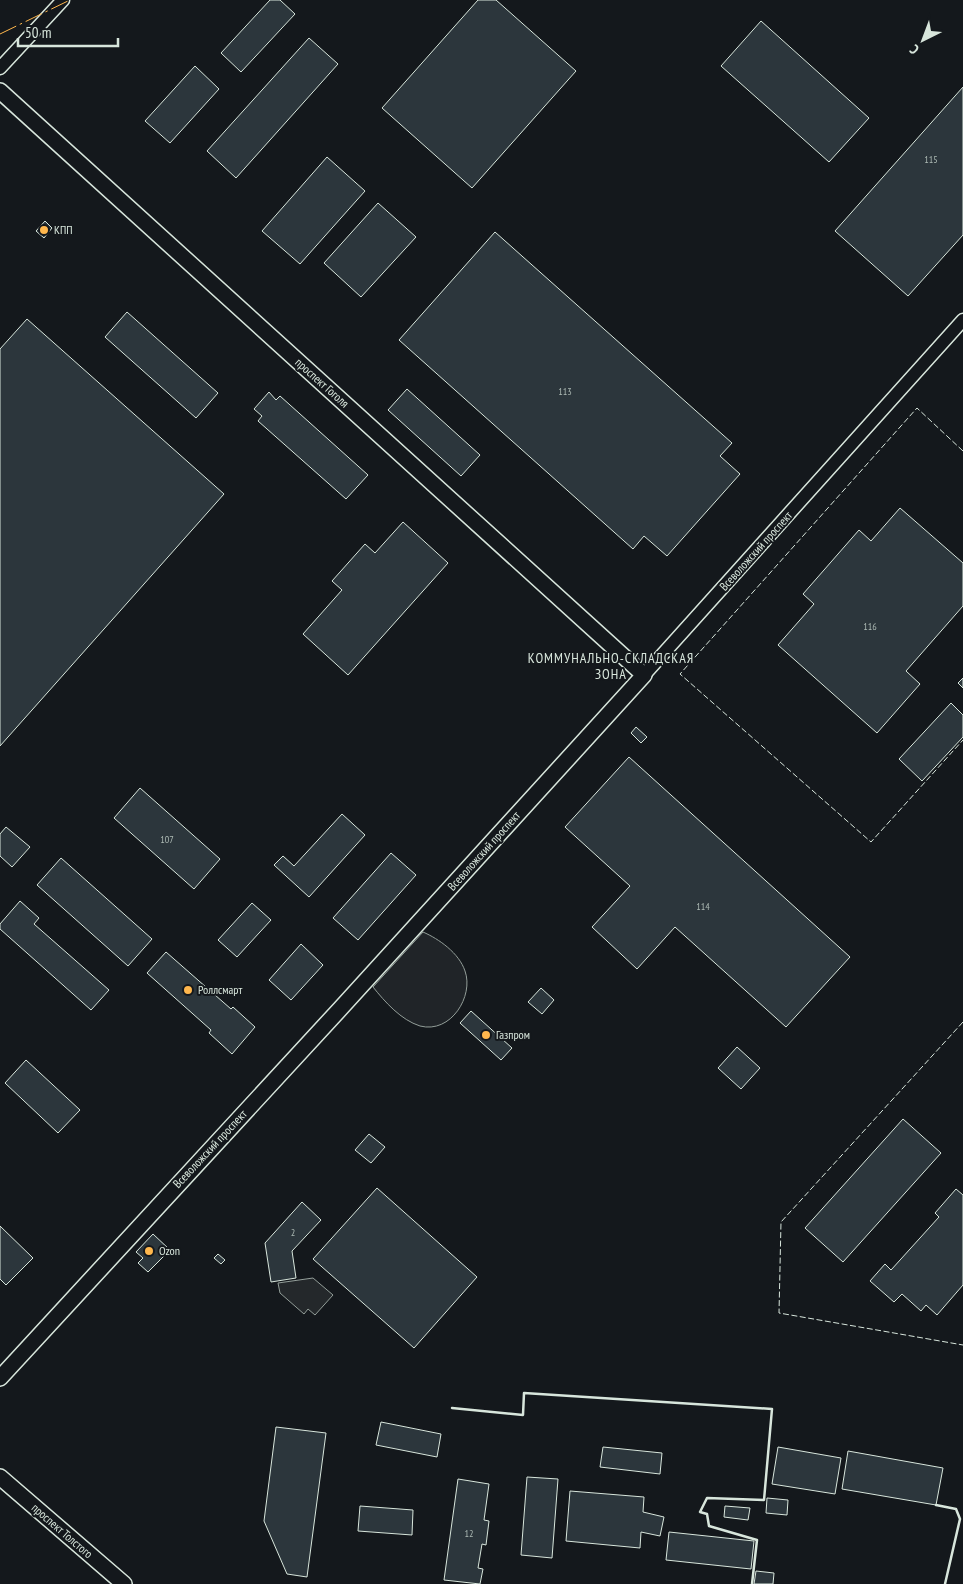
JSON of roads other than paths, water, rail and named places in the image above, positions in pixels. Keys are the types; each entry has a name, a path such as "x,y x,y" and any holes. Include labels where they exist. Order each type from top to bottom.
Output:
{"street":[{"path":"0,68 62,0"},
{"name":"проспект Гоголя","path":"0,91 644,675"},
{"name":"Всеволожский проспект","path":"0,1378 644,675 963,320"},
{"name":"проспект Толстого","path":"0,1477 124,1584"}],"place":[{"name":"КПП","path":"44,230"},
{"name":"Роллсмарт","path":"188,990"},
{"name":"Газпром","path":"486,1035"},
{"name":"Ozon","path":"149,1251"}],"district":[{"name":"КОММУНАЛЬНО-СКЛАДСКАЯ ЗОНА","path":"611,666"}]}
